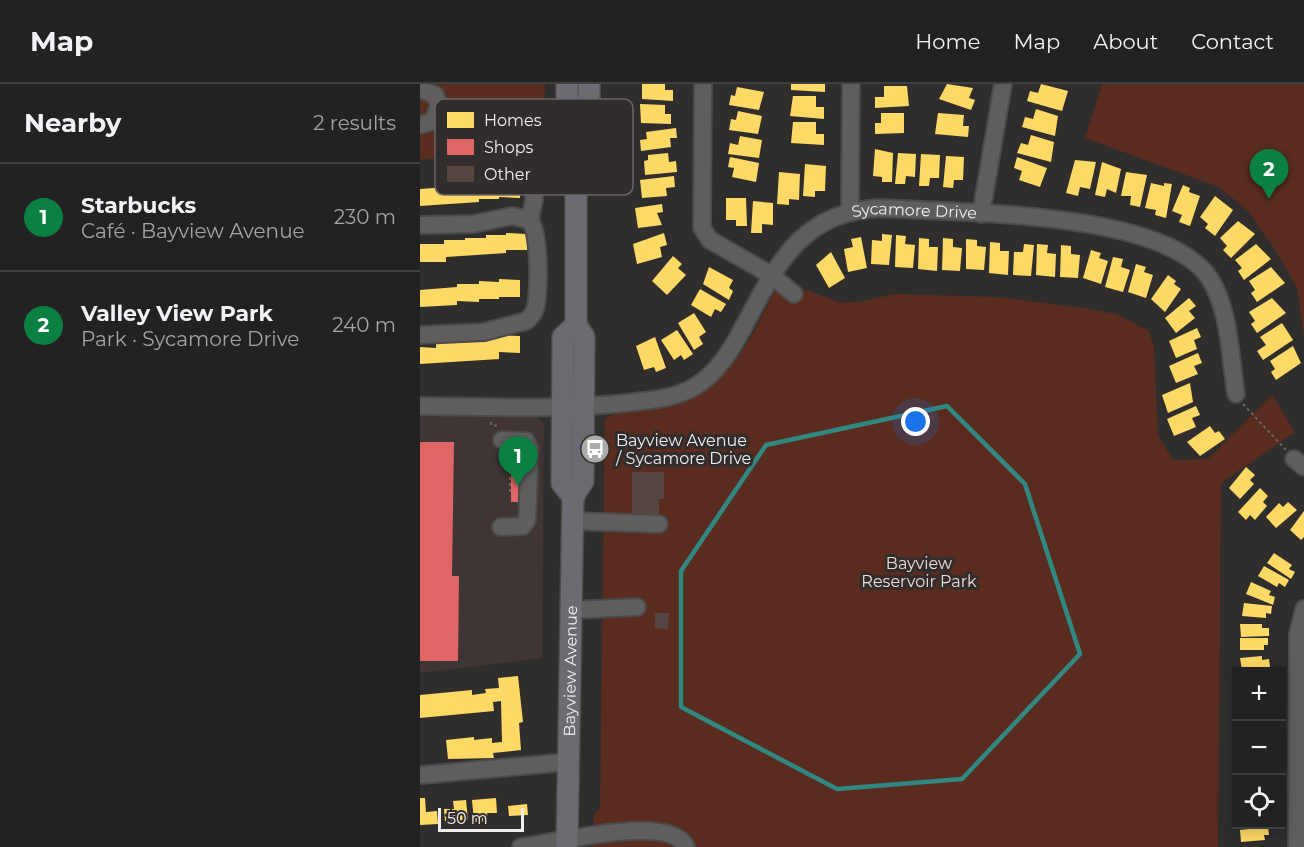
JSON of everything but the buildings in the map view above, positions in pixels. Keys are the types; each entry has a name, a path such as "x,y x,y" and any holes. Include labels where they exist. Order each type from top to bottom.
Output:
{"main road":[{"name":"Bayview Avenue","path":"587,99 589,84"},
{"name":"Bayview Avenue","path":"567,843 573,498 583,481 573,407 584,337 576,325 576,195"}],"street":[{"path":"703,84 702,228 716,244 771,275 794,294"},
{"path":"850,212 851,84"},
{"path":"981,214 1003,84"},
{"path":"420,89 435,95 437,99"},
{"path":"420,125 433,121 435,116"},
{"path":"530,220 534,195"},
{"name":"Sycamore Drive","path":"420,406 573,407 658,399 696,386 710,375 730,352 771,275 790,249 818,225 850,212 880,208 1084,222 1165,245 1191,259 1205,271 1220,301 1236,394"},
{"path":"420,225 473,224 512,216 530,220 534,226 537,248 536,308 531,317 515,326 484,332 420,335"},
{"path":"501,527 522,526 527,520 530,448 526,441 504,436"},
{"path":"572,521 660,524"},
{"path":"572,610 637,607"},
{"path":"1297,847 1298,634 1304,609"},
{"path":"420,775 568,762"},
{"path":"521,847 649,831 675,835 686,847"}],"path":[{"path":"1236,394 1249,412 1299,463"},
{"path":"491,419 491,426 504,436 510,492"}],"highlighted area":[{"path":"947,406 1025,484 1080,654 962,779 837,789 681,707 681,571 766,445"}],"shaded area":[{"path":"532,412 544,424 542,658 420,673 420,414"}],"green space":[{"path":"420,84 545,84 545,99 435,99 435,158 420,160"},
{"path":"1102,84 1304,84 1304,336 1297,288 1275,250 1248,211 1219,187 1085,138"},
{"name":"Bayview Reservoir Park","path":"780,280 840,303 860,302 894,294 996,297 1116,314 1149,331 1154,347 1158,435 1173,460 1208,459 1272,395 1295,432 1221,483 1218,847 592,847 594,815 600,808 605,418 677,404 697,396 713,384 728,370 752,335"}],"place":[{"name":"Valley View Park","path":"1269,199"},
{"name":"Bayview Avenue / Sycamore Drive","path":"595,449"},
{"name":"Starbucks","path":"518,486"}]}
